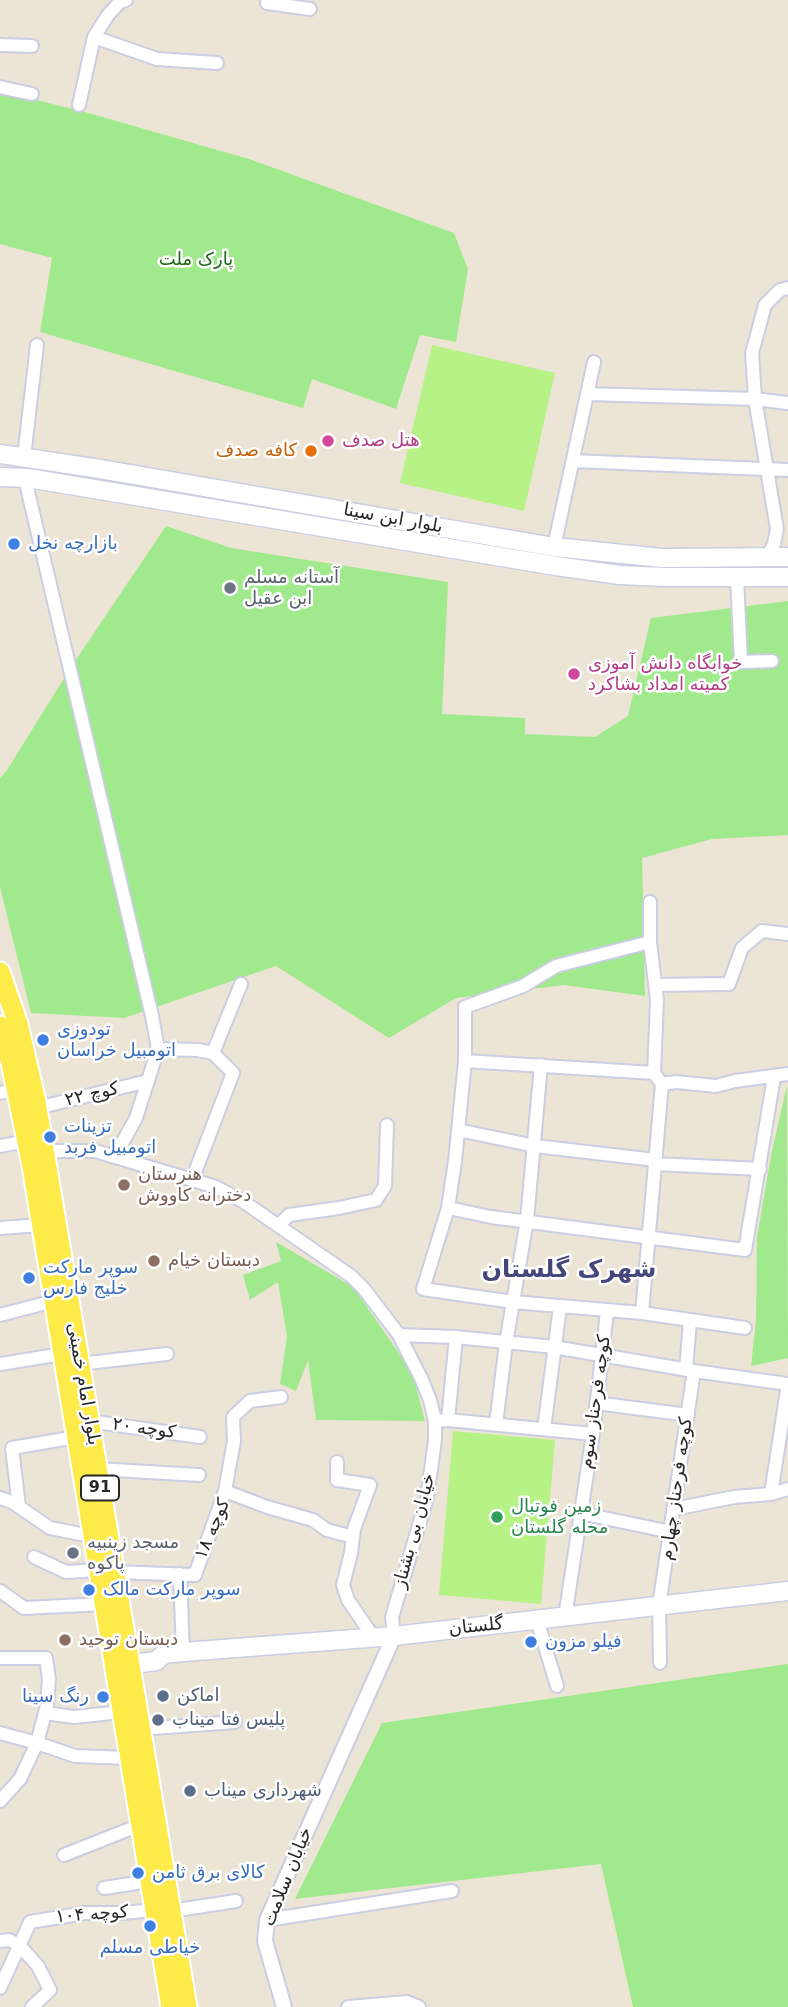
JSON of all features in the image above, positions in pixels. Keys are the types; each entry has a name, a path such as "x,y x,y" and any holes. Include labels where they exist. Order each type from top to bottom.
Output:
{"main road":[{"name":"بلوار ابن سینا","path":"0,454 554,547 662,558 788,557"},
{"name":"بلوار ابن سینا","path":"0,477 620,575 788,577"},
{"name":"بلوار امام خمینی","path":"0,972 18,1024 37,1108 35,1146 41,1225 54,1301 73,1356 76,1437 91,1536 106,1571 104,1604 140,1729 163,1911 171,2007"},
{"name":"بلوار امام خمینی","path":"1,1034 9,1091 35,1146 73,1356 89,1421 97,1469 106,1571 121,1659 121,1712 150,1881 163,1911 187,2007"},
{"name":"گلستان","path":"121,1659 156,1661 164,1654 394,1636 788,1591"}],"street":[{"path":"267,0 267,3 310,9"},
{"path":"79,105 94,37 120,1"},
{"path":"94,37 157,59 217,63"},
{"path":"0,45 32,46"},
{"path":"0,87 32,94"},
{"path":"766,557 774,544 777,529 755,399 752,353 765,305 780,290 788,288"},
{"path":"24,457 37,345"},
{"path":"554,547 594,362"},
{"path":"587,394 755,399 788,403"},
{"path":"573,461 788,470"},
{"path":"25,479 158,1049 136,1118 115,1156"},
{"path":"737,578 741,662 772,661"},
{"path":"642,1313 662,1084 654,1073 657,1000 650,942 650,902"},
{"path":"655,985 729,984 742,948 762,930 788,934"},
{"path":"650,942 556,966 523,986 465,1007 465,1061 448,1208 423,1289 513,1302 642,1313 745,1328"},
{"path":"214,1054 241,985"},
{"path":"158,1049 198,1050 214,1054 233,1073 192,1180"},
{"path":"465,1061 654,1073"},
{"path":"496,1424 506,1343 527,1220 536,1146 541,1065"},
{"path":"662,1084 676,1082 716,1086 788,1074"},
{"path":"448,1208 746,1250 775,1077"},
{"name":"کوچ ۲۲","path":"37,1108 148,1081"},
{"path":"279,1225 289,1215 339,1208 376,1199 385,1186 387,1125"},
{"path":"458,1130 536,1146 656,1162 760,1169"},
{"name":"خیابان بی بشناز","path":"0,1146 95,1151 216,1187 279,1225 351,1276 364,1289 399,1335 441,1420 431,1479 392,1617 394,1636"},
{"path":"0,1228 41,1225"},
{"path":"0,1315 54,1301"},
{"path":"544,1429 560,1307"},
{"name":"کوچه فرحناز سوم","path":"565,1618 593,1434 607,1312"},
{"name":"کوچه فرحناز چهارم","path":"660,1663 659,1606 688,1415 690,1321"},
{"path":"399,1335 456,1337 554,1347 788,1384 786,1418 771,1494"},
{"path":"456,1337 441,1420 593,1434"},
{"path":"0,1364 73,1356 167,1354"},
{"path":"225,1491 234,1441 233,1417 250,1401 281,1397"},
{"path":"596,1403 688,1415"},
{"name":"کوچه ۲۰","path":"89,1421 200,1437"},
{"path":"19,1507 12,1448 76,1437"},
{"path":"337,1462 337,1480 370,1485 343,1584 348,1600 374,1638"},
{"path":"97,1469 199,1475"},
{"path":"674,1509 788,1489"},
{"name":"کوچه ۱۸","path":"34,1557 66,1572 195,1575 225,1491 313,1520 327,1530 354,1537"},
{"path":"0,1498 50,1528 91,1536"},
{"path":"580,1513 671,1532"},
{"path":"180,1574 183,1652"},
{"path":"0,1591 24,1608 104,1604"},
{"path":"537,1620 557,1686"},
{"name":"خیابان سلامت","path":"284,2007 265,1941 267,1920 394,1636"},
{"path":"0,1658 46,1658 49,1679 45,1713 37,1743 20,1779 0,1801"},
{"path":"45,1713 74,1717 121,1712"},
{"path":"140,1729 235,1722"},
{"path":"0,1733 75,1756 129,1758"},
{"path":"64,1855 140,1825"},
{"path":"104,1888 150,1881"},
{"path":"267,1920 452,1891"},
{"name":"کوچه ۱۰۴","path":"19,1945 30,1922 85,1913 163,1911 236,1901"},
{"path":"0,1941 9,1940 19,1945 38,1966 50,1990 32,2007"},
{"path":"0,1988 19,1945"},
{"path":"348,2007 407,2002 419,2007"}],"green space":[{"name":"پارک ملت","path":"0,91 85,112 249,159 454,233 468,269 456,342 420,335 396,409 312,379 303,408 40,332 52,258 0,244"},
{"path":"432,345 555,373 524,511 400,483"},
{"path":"166,526 231,548 448,582 442,714 525,718 525,734 595,737 628,716 651,618 788,601 788,835 712,839 642,858 645,996 564,985 456,998 389,1038 276,966 124,1018 31,1013 0,887 0,778"},
{"path":"787,1085 788,1358 751,1366 756,1321 757,1237"},
{"path":"276,1242 353,1287 412,1372 425,1421 316,1420 308,1360 296,1391 280,1384 287,1336 278,1282 250,1300 243,1275 281,1261"},
{"name":"زمین فوتبال محله گلستان","path":"453,1431 555,1440 541,1604 439,1595"},
{"path":"788,1664 788,2007 633,2007 601,1864 295,1899 382,1723"}],"place":[{"name":"هتل صدف","path":"328,441"},
{"name":"کافه صدف","path":"311,451"},
{"name":"بازارچه نخل","path":"14,544"},
{"name":"آستانه مسلم ابن عقیل","path":"230,588"},
{"name":"خوابگاه دانش آموزی کمیته امداد بشاکرد","path":"574,674"},
{"name":"تودوزی اتومبیل خراسان","path":"43,1040"},
{"name":"تزینات اتومبیل فربد","path":"50,1137"},
{"name":"هنرستان دخترانه کاووش","path":"124,1185"},
{"name":"دبستان خیام","path":"154,1261"},
{"name":"سوپر مارکت خلیج فارس","path":"29,1278"},
{"name":"زمین فوتبال محله گلستان","path":"497,1517"},
{"name":"مسجد زینبیه پاکوه","path":"73,1553"},
{"name":"سوپر مارکت مالک","path":"89,1590"},
{"name":"دبستان توحید","path":"65,1640"},
{"name":"فیلو مزون","path":"531,1642"},
{"name":"اماکن","path":"163,1696"},
{"name":"رنگ سینا","path":"103,1697"},
{"name":"پلیس فتا میناب","path":"158,1720"},
{"name":"شهرداری میناب","path":"190,1791"},
{"name":"کالای برق ثامن","path":"138,1873"},
{"name":"خیاطی مسلم","path":"150,1926"}],"district":[{"name":"شهرک گلستان","path":"569,1271"}]}
